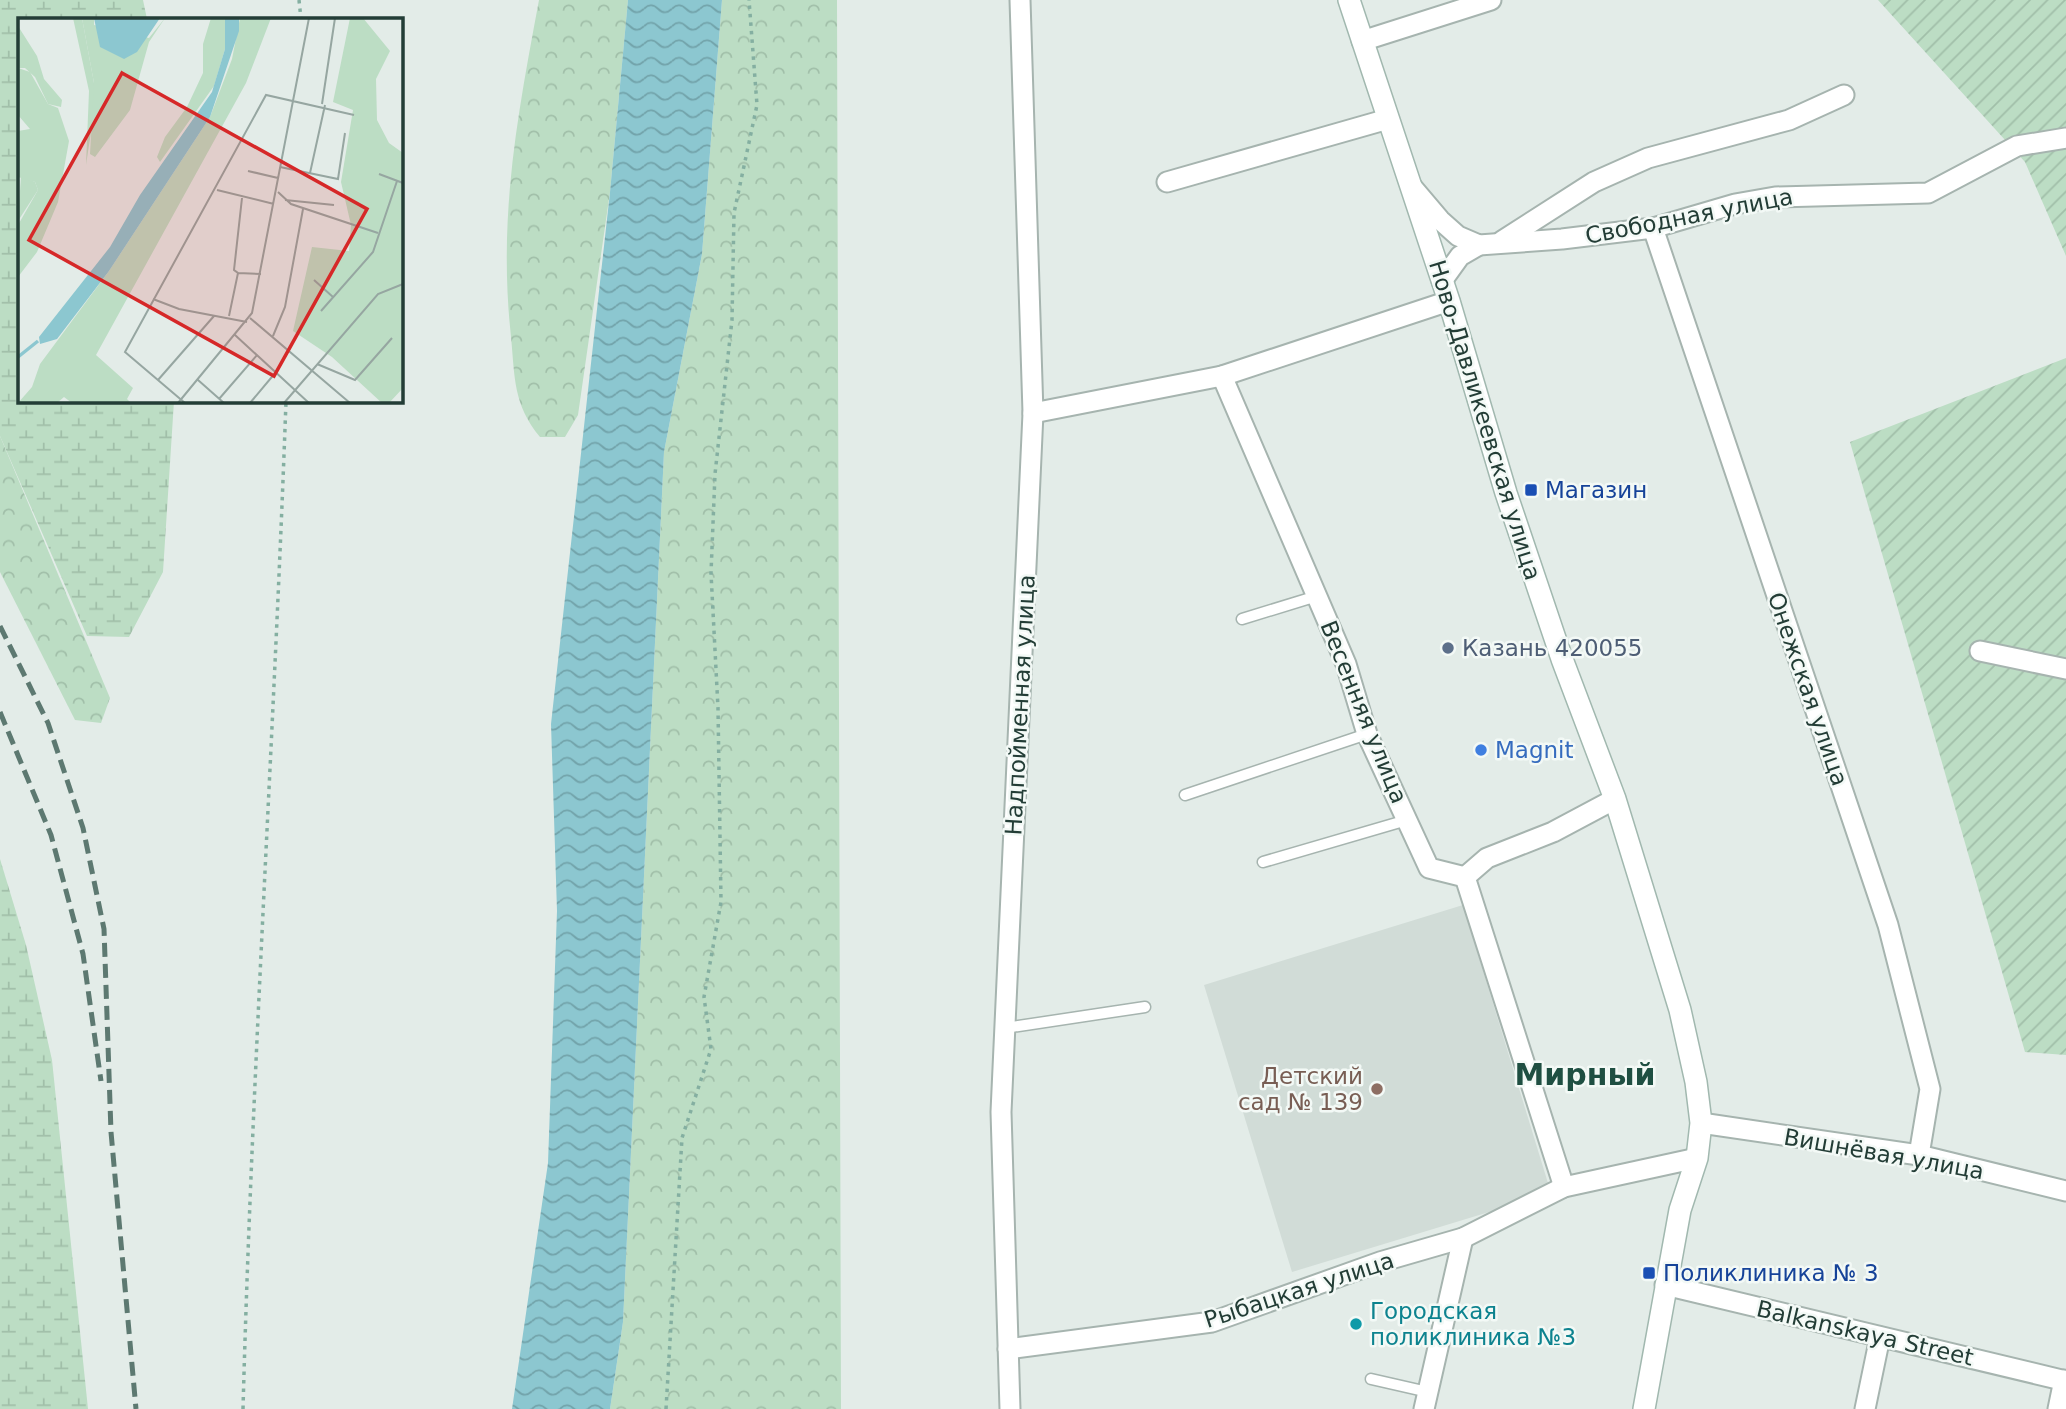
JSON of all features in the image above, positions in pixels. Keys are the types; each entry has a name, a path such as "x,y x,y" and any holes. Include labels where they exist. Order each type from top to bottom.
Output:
{"street":[{"name":"Надпойменная улица","path":"1010,1409 1001,1112 1033,413 1020,0"},
{"name":"Ново-Давликеевская улица","path":"1349,0 1442,281 1506,493 1615,799 1680,1010 1696,1082 1701,1123 1697,1158 1680,1210 1644,1409"},
{"path":"1362,41 1491,0"},
{"path":"1501,242 1594,182 1615,172 1648,158 1788,120 1843,95"},
{"path":"1167,182 1388,120"},
{"name":"Свободная улица","path":"1479,245 1653,228 1735,204 1775,197 1928,193 1982,161 2017,146 2066,138"},
{"path":"1409,183 1440,220 1458,236 1479,245"},
{"name":"Онежская улица","path":"1653,228 1888,925 1930,1089 1919,1155"},
{"path":"1442,281 1460,256 1479,245"},
{"path":"1033,413 1222,376 1448,301"},
{"name":"Весенняя улица","path":"1222,376 1346,664 1367,734 1429,868 1465,877"},
{"path":"1980,652 2066,669"},
{"path":"1564,1187 1465,877 1487,858 1553,832 1615,799"},
{"name":"Вишнёвая улица","path":"1701,1123 1919,1155 2066,1191"},
{"name":"Рыбацкая улица","path":"1008,1349 1212,1322 1380,1262 1463,1238 1564,1187 1697,1158"},
{"path":"1426,1401 1463,1238"},
{"name":"Balkanskaya Street","path":"1665,1285 2065,1380"},
{"path":"1865,1409 1880,1337"},
{"path":"2059,1409 2065,1380"}],"lane":[{"path":"1242,620 1317,596"},
{"path":"1185,795 1367,734"},
{"path":"1263,862 1407,820"},
{"path":"1005,1028 1145,1007"},
{"path":"1371,1379 1426,1401"}],"path":[{"path":"299,0 301,18"},
{"path":"666,1409 682,1138 711,1049 704,997 721,902 712,560 715,474 732,320 734,213 757,105 750,0"},
{"path":"243,1409 257,1023 273,738 286,402"}],"shaded area":[{"name":"Детский сад № 139","path":"1463,905 1551,1193 1292,1272 1204,985"}],"green space":[{"path":"0,0 143,0 147,18 18,18 18,402 174,402 163,572 129,637 87,636 0,436"},
{"path":"539,0 628,0 610,192 578,415 565,437 540,437 520,402 515,378 508,293 508,209 512,168"},
{"path":"722,0 837,0 841,1409 610,1409 623,1322 664,452 702,254"},
{"path":"1878,0 2066,0 2066,256 2025,162"},
{"path":"2066,358 2066,1055 2025,1052 1850,442"},
{"path":"0,436 110,698 101,723 75,720 0,572"},
{"path":"0,859 26,945 52,1060 88,1409 0,1409"}],"water":[{"path":"628,0 722,0 702,254 664,452 623,1322 610,1409 512,1409 548,1163 557,911 551,724 610,192"}],"railway":[{"path":"0,626 48,723 83,828 104,929 111,1132 136,1409"},
{"path":"0,712 51,835 83,954 101,1081"}],"place":[{"name":"Магазин","path":"1531,490"},
{"name":"Казань 420055","path":"1448,648"},
{"name":"Magnit","path":"1481,750"},
{"name":"Детский сад № 139","path":"1377,1089"},
{"name":"Поликлиника № 3","path":"1649,1273"},
{"name":"Городская поликлиника №3","path":"1356,1324"}],"district":[{"name":"Мирный","path":"1585,1074"}]}
